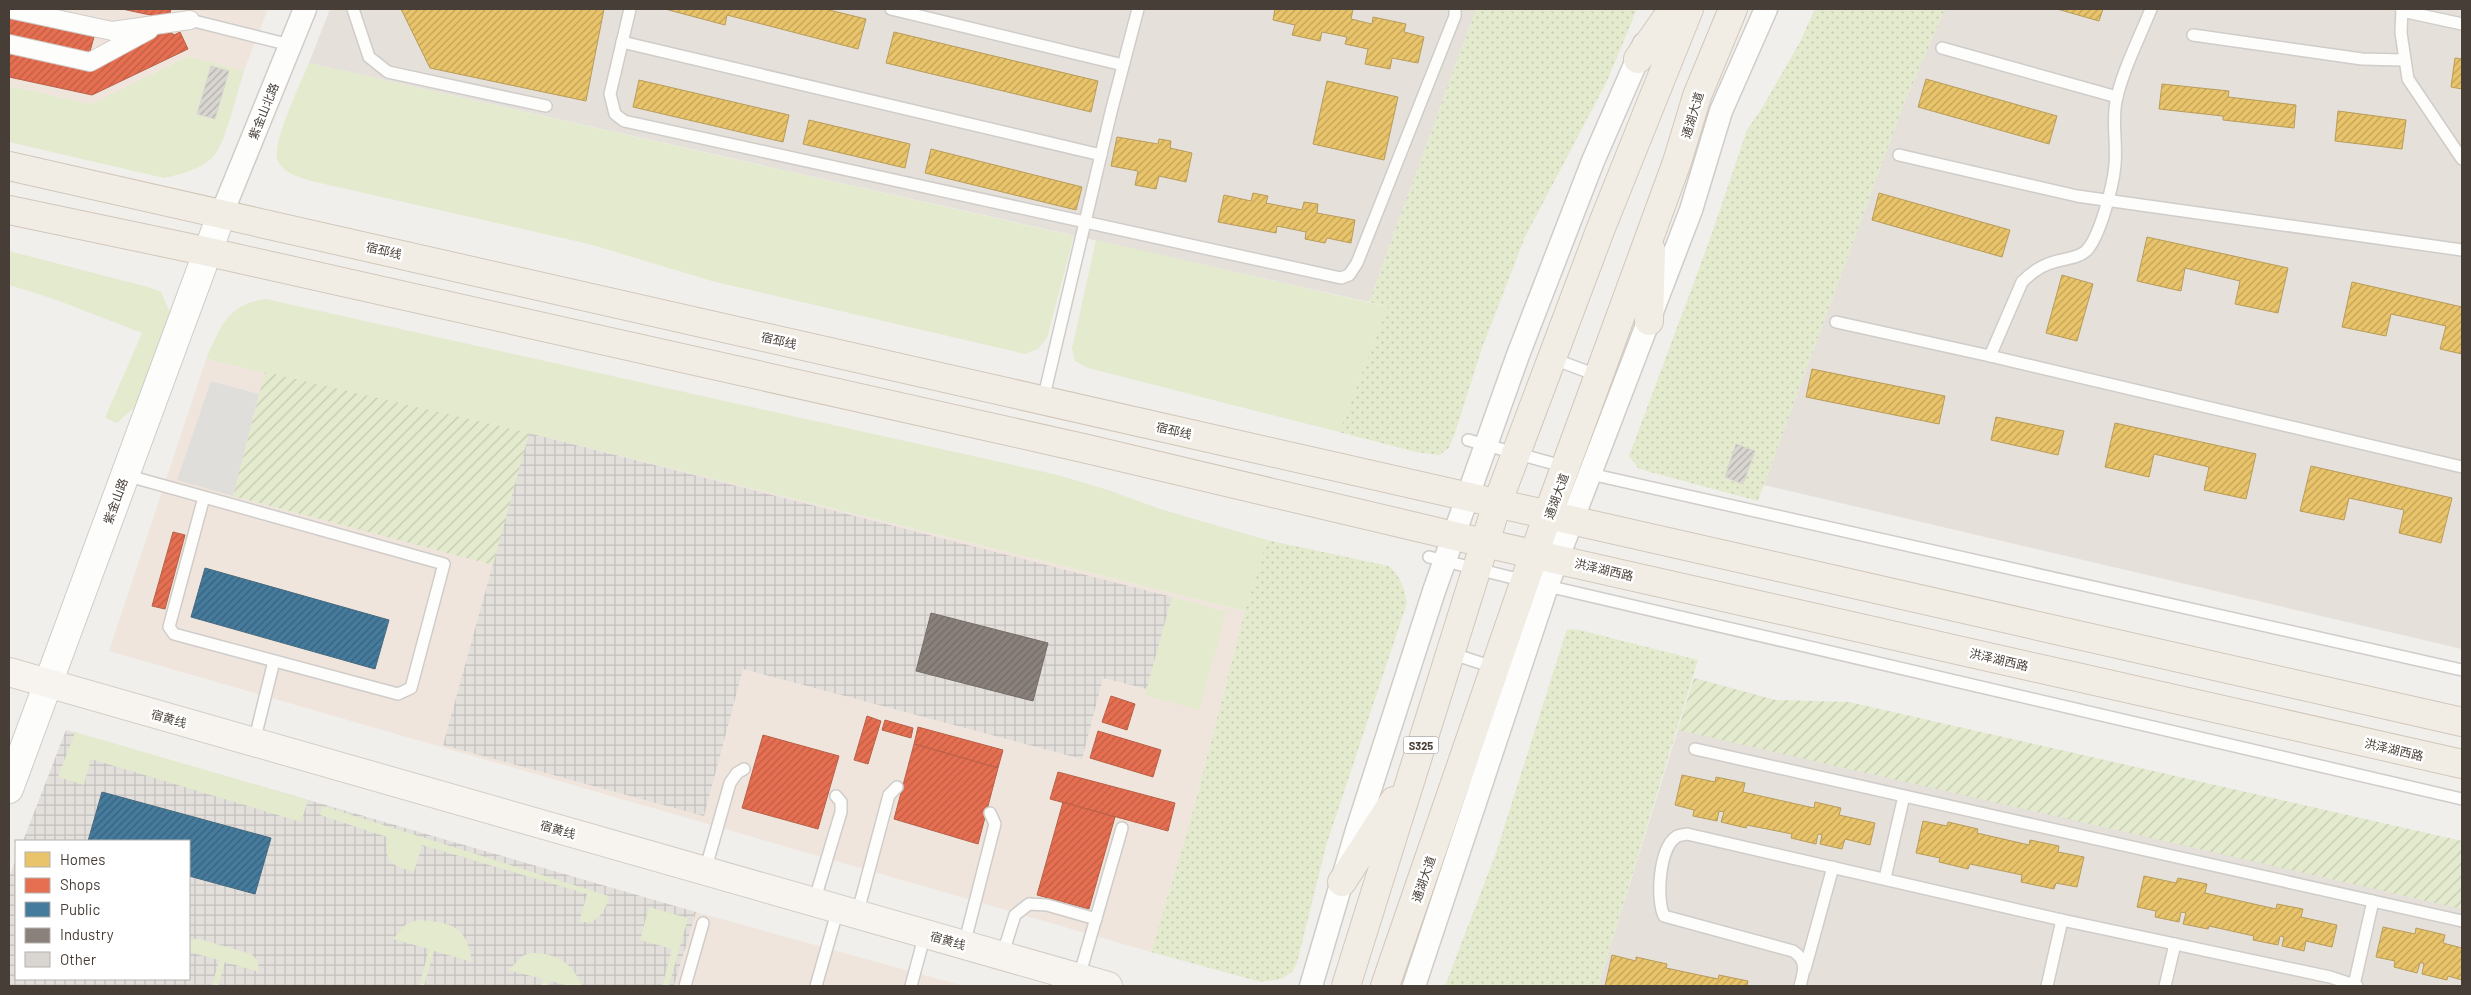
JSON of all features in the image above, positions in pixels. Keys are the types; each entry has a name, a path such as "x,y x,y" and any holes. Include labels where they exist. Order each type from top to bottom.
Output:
{"main road":[{"path":"1638,59 1673,9"},
{"path":"1497,504 1551,358 1689,9"},
{"name":"通湖大道","path":"1385,986 1496,668 1536,583 1578,471 1599,376 1677,162 1696,96 1733,9"},
{"name":"宿邳线","path":"9,166 1561,517"},
{"path":"9,210 209,252 1083,448 1546,557"},
{"path":"1649,321 1652,229"},
{"name":"S325","path":"1346,986 1497,504"},
{"path":"1561,517 2462,722"},
{"name":"洪泽湖西路","path":"1546,557 2462,764"},
{"name":"宿黄线","path":"9,672 1108,986"},
{"path":"1342,882 1413,770"}],"street":[{"path":"10,9 112,31 190,20"},
{"name":"紫金山北路","path":"222,213 304,9"},
{"path":"1312,986 1437,559 1454,536 1469,497 1477,442 1518,355 1590,170 1659,9"},
{"path":"1578,471 1649,321 1691,210 1721,111 1766,9"},
{"path":"9,44 90,62 161,24"},
{"name":"紫金山路","path":"9,789 222,213"},
{"path":"1414,986 1536,583"}],"lane":[{"path":"353,9 369,57 388,72 546,106"},
{"path":"630,9 610,94 615,114 624,121 1341,278 1350,275 1364,246 1455,16 1456,9"},
{"path":"891,9 1123,64"},
{"path":"1043,400 1101,154 1138,9"},
{"path":"1990,356 2022,282 2031,273 2053,262 2079,256 2087,250 2094,238 2107,200 2115,166 2117,97 2151,9"},
{"path":"2462,24 2402,10 2403,60 2408,79 2462,159"},
{"path":"190,20 290,45"},
{"path":"2193,35 2362,60 2403,60"},
{"path":"622,42 1101,154"},
{"path":"1942,48 2117,97"},
{"path":"1899,155 2077,196 2462,250"},
{"path":"1836,322 1990,356 2462,467"},
{"path":"1551,358 1599,376"},
{"path":"1477,442 1578,471 2462,670"},
{"path":"125,475 204,497 444,564 411,688 398,694 174,634 170,627 204,497"},
{"path":"1437,559 2462,799"},
{"path":"1450,653 1496,668"},
{"path":"254,742 274,661"},
{"path":"1695,750 2462,921"},
{"path":"705,871 730,782 737,773 744,770"},
{"path":"816,986 836,909 889,795 897,787"},
{"path":"836,796 841,802 841,812 836,909"},
{"path":"1885,878 1904,796"},
{"path":"964,945 995,824 990,813"},
{"path":"1079,978 1122,828"},
{"path":"1805,970 1801,957 1793,951 1664,916 1660,908 1659,891 1662,869 1671,842 1676,836 1687,834 2062,920 2330,977 2356,986 2373,901"},
{"path":"1800,986 1833,867"},
{"path":"1002,956 1014,915 1029,904 1047,905 1096,919"},
{"path":"2047,986 2062,920"},
{"path":"685,986 703,923"},
{"path":"910,986 925,934"},
{"path":"2166,986 2175,944"}],"shaded area":[{"path":"9,9 268,9 244,71 187,56 91,104 9,86"},
{"path":"330,9 1476,9 1369,302 309,63"},
{"path":"1945,9 2462,9 2462,649 1764,485 1903,106"},
{"path":"206,359 529,433 1245,611 1190,822 1151,952 109,651"},
{"path":"211,381 259,394 233,496 177,480"},
{"path":"529,433 1172,597 1147,689 1103,678 1082,759 743,669 704,816 443,745"},
{"path":"1694,678 1775,700 2462,842 2462,986 1598,986"},
{"path":"66,730 696,912 674,986 9,986 9,878 15,862 15,980 190,980 190,840 23,840"},
{"path":"696,912 964,986 674,986"}],"green space":[{"path":"1476,9 1637,9 1607,81 1525,237 1482,348 1455,433 1449,448 1439,455 1416,452 1339,432 1388,307 1369,302"},
{"path":"1815,9 1945,9 1903,106 1758,501 1638,468 1629,456 1709,242 1747,130 1799,44"},
{"path":"188,56 244,71 228,126 220,146 211,159 199,167 185,173 164,178 9,142 9,86 91,104"},
{"path":"309,63 1074,236 1047,338 1038,349 1025,354 712,281 589,244 296,176 286,171 279,163 277,150 283,125"},
{"path":"1096,240 1388,307 1339,432 1088,368 1075,361 1072,349"},
{"path":"9,251 161,292 170,313 138,404 117,423 105,418 142,333 54,299 9,285"},
{"path":"266,299 1058,475 1111,491 1160,509 1267,540 1245,611 529,433 206,359 216,336 227,318 234,311 253,302"},
{"path":"265,372 529,433 493,565 233,496"},
{"path":"1267,540 1389,566 1401,583 1407,603 1326,846 1297,963 1292,972 1281,979 1261,982 1151,952 1190,822 1245,611"},
{"path":"1172,597 1226,612 1199,710 1145,695"},
{"path":"1567,629 1580,630 1698,660 1598,986 1445,986 1496,853"},
{"path":"1694,678 1775,700 1849,702 2462,841 2462,909 1678,730"},
{"path":"75,732 308,800 301,822 91,759 84,785 58,777"},
{"path":"323,806 609,896 607,904 604,911 592,922 579,922 587,894 422,845 414,872 406,870 395,865 388,858 387,837 320,815"},
{"path":"649,907 688,918 669,986 662,986 672,949 640,940"},
{"path":"417,920 439,922 455,928 466,940 472,962 434,951 424,986 419,986 429,949 393,939 405,925"},
{"path":"193,939 200,939 251,954 258,961 259,972 225,962 218,986 212,986 219,960 190,952 190,942"},
{"path":"532,953 549,955 563,961 574,971 582,986 570,986 550,981 548,986 541,986 543,979 508,970 524,955"}],"building: Homes":[{"path":"401,9 604,9 586,101 430,68"},
{"path":"665,9 825,9 866,19 858,49 727,15 725,25"},
{"path":"1275,9 1353,9 1351,19 1372,24 1373,17 1406,24 1404,32 1424,37 1418,63 1392,58 1390,69 1365,64 1368,49 1345,44 1347,37 1322,32 1320,41 1292,35 1295,25 1273,20"},
{"path":"2057,9 2103,9 2099,21"},
{"path":"894,32 1098,81 1091,112 886,63"},
{"path":"2455,58 2462,59 2462,89 2451,87"},
{"path":"1926,79 2057,116 2049,144 1918,107"},
{"path":"639,80 789,115 783,142 633,107"},
{"path":"1327,81 1398,97 1384,160 1313,144"},
{"path":"2162,84 2229,91 2228,97 2296,105 2294,128 2223,120 2223,116 2159,109"},
{"path":"2338,111 2406,120 2402,149 2335,141"},
{"path":"809,120 910,144 905,168 803,144"},
{"path":"1117,137 1158,144 1159,139 1171,141 1170,148 1192,153 1186,182 1159,176 1156,189 1135,185 1138,171 1111,166"},
{"path":"931,149 1082,187 1076,210 925,173"},
{"path":"1253,193 1268,196 1266,203 1302,210 1304,202 1318,204 1317,213 1355,220 1351,243 1327,238 1325,243 1305,239 1306,232 1277,226 1276,233 1218,222 1224,195 1251,201"},
{"path":"1879,193 2010,230 2002,257 1872,220"},
{"path":"2147,237 2288,268 2278,313 2235,304 2240,281 2185,268 2181,291 2137,281"},
{"path":"2062,275 2093,284 2077,341 2046,333"},
{"path":"2352,282 2462,307 2462,354 2440,349 2446,326 2391,314 2386,336 2342,327"},
{"path":"1812,369 1945,396 1939,424 1806,397"},
{"path":"1996,417 2064,431 2058,455 1991,440"},
{"path":"2115,423 2256,454 2246,499 2204,490 2209,467 2154,454 2149,477 2105,467"},
{"path":"2311,466 2452,498 2441,543 2399,533 2404,510 2349,498 2344,520 2300,511"},
{"path":"1682,775 1715,782 1716,777 1745,783 1743,792 1814,808 1815,802 1841,808 1839,815 1875,823 1870,845 1845,839 1842,849 1820,844 1822,835 1818,834 1816,844 1791,838 1792,834 1747,825 1746,828 1721,822 1724,812 1719,811 1717,821 1693,816 1694,810 1675,805"},
{"path":"1923,821 1947,826 1948,822 1978,829 1977,833 2029,845 2030,840 2059,846 2058,852 2084,857 2077,887 2056,883 2054,889 2021,882 2022,875 1970,864 1968,869 1939,862 1940,858 1916,853"},
{"path":"2144,876 2176,883 2178,878 2207,884 2205,893 2276,909 2277,904 2303,909 2301,917 2337,925 2332,947 2306,941 2304,951 2282,946 2284,937 2280,936 2278,945 2253,940 2254,936 2209,926 2208,929 2183,924 2186,913 2181,912 2179,922 2155,917 2156,911 2137,907"},
{"path":"2383,927 2415,934 2416,928 2445,935 2443,943 2462,948 2462,980 2448,976 2447,980 2422,974 2424,963 2420,963 2417,973 2394,967 2395,961 2376,957"},
{"path":"1612,955 1636,961 1636,957 1667,964 1666,968 1718,979 1719,975 1748,981 1747,986 1605,986"}],"building: Shops":[{"path":"122,9 171,9 170,13 155,16"},
{"path":"9,18 94,37 89,55 9,36"},
{"path":"167,28 174,35 180,32 188,49 92,95 9,77 9,49 91,68"},
{"path":"173,532 185,535 165,609 152,606"},
{"path":"1111,696 1135,704 1127,730 1102,722"},
{"path":"867,716 881,721 868,764 854,760"},
{"path":"885,720 913,728 911,738 882,730"},
{"path":"918,727 1003,750 998,768 914,744"},
{"path":"1098,731 1161,750 1153,777 1090,758"},
{"path":"763,735 839,756 818,829 742,808"},
{"path":"914,744 998,768 978,844 894,819"},
{"path":"1058,772 1175,803 1168,831 1050,799"},
{"path":"1063,802 1115,817 1089,909 1037,895"}],"building: Public":[{"path":"205,568 389,620 375,669 191,617"},
{"path":"102,792 271,838 255,894 190,876 190,840 88,840"}],"building: Industry":[{"path":"931,613 1048,643 1033,701 916,671"}],"building: Other":[{"path":"211,66 229,71 215,119 197,114"},
{"path":"1736,444 1755,451 1743,484 1725,477"}]}
